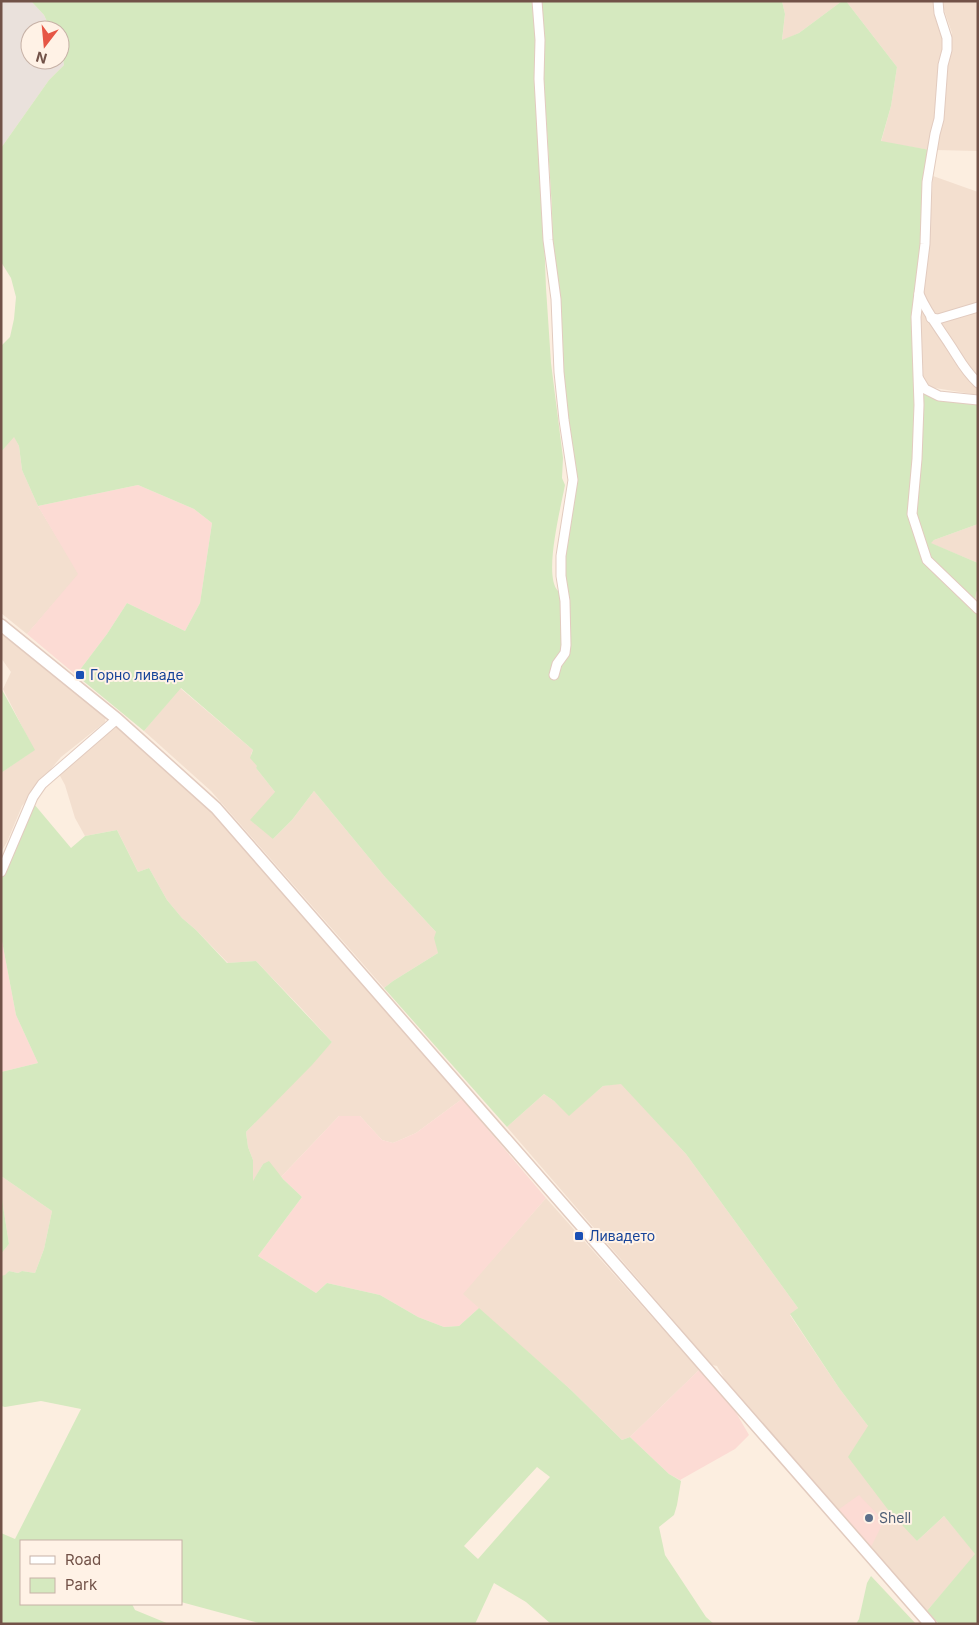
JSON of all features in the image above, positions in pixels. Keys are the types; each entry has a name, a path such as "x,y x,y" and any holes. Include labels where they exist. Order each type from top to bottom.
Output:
{"street":[{"path":"537,1 540,40 539,80 548,240 556,299 559,372 573,480 561,556 566,645 565,652 557,664 554,675"},
{"path":"938,1 939,13 947,38 947,50 943,65 939,119 927,182 924,244 916,317 918,379 917,459 912,514 927,560 978,609"},
{"path":"918,294 931,318 966,371 978,384 975,400 939,396 925,389 918,379"},
{"path":"931,318 938,319 978,307"},
{"path":"1,625 117,719 216,808 930,1624"},
{"path":"1,872 32,797 42,784 117,719"}],"shaded area":[{"path":"1,1 31,1 46,20 20,20 20,70 59,70 49,80 1,148"},
{"path":"782,1 842,1 799,33 782,41 785,14"},
{"path":"846,1 941,1 940,11 947,27 942,94 930,150 881,142 891,106 897,67"},
{"path":"944,1 978,1 978,151 936,150 946,90 946,59 952,33 943,7"},
{"path":"933,176 978,192 978,395 929,387 923,380 919,312 929,245"},
{"path":"14,436 19,446 22,470 38,506 79,574 27,634 1,613 1,452"},
{"path":"138,485 194,509 212,523 200,603 185,631 127,603 107,634 76,675 27,634 78,574 38,506"},
{"path":"978,524 978,563 930,543 934,540"},
{"path":"1,629 106,717 105,722 61,757 45,776 22,806 1,852 1,773 34,750 3,689 11,672 1,658"},
{"path":"180,688 253,750 251,754 258,766 256,768 275,792 273,839 292,820 314,791 385,877 436,932 438,953 384,988 211,791 144,731"},
{"path":"112,724 118,726 192,790 386,1009 462,1099 416,1133 393,1143 382,1140 360,1116 339,1116 281,1177 263,1164 253,1182 253,1160 248,1147 246,1132 332,1042 256,961 228,963 182,918 167,900 149,868 138,872 117,830 85,836 75,818 65,785 59,774"},
{"path":"1,936 16,1015 38,1063 1,1072"},
{"path":"621,1083 686,1154 798,1308 790,1315 839,1388 868,1426 917,1541 944,1516 976,1554 926,1612 728,1385 717,1366 712,1365 507,1127 544,1094 569,1115 603,1086"},
{"path":"462,1099 546,1198 463,1294 479,1308 459,1326 444,1327 418,1317 380,1295 327,1283 316,1293 258,1256 302,1197 281,1177 339,1116 360,1116 382,1140 393,1143 416,1133"},
{"path":"1,1176 52,1211 44,1249 35,1273 9,1271 5,1276 1,1276 1,1254 9,1244 1,1193"},
{"path":"546,1198 699,1370 630,1437 622,1440 570,1389 462,1294"},
{"path":"699,1370 731,1404 749,1435 735,1449 680,1480 669,1474 630,1437"},
{"path":"859,1495 884,1521 870,1549 835,1512"}],"green space":[{"path":"31,1 535,1 546,288 551,363 563,458 562,478 565,485 554,541 552,571 554,583 558,591 560,590 556,556 569,480 553,271 552,209 542,51 542,1 782,1 785,14 782,40 799,33 842,1 846,1 897,67 891,106 881,141 930,150 921,267 918,472 921,469 922,388 978,403 978,524 934,540 931,543 978,563 978,588 975,605 978,607 978,1624 939,1624 926,1612 975,1554 944,1516 917,1541 889,1511 848,1457 868,1426 839,1388 790,1314 798,1308 686,1154 621,1084 603,1086 569,1116 544,1094 507,1127 384,988 438,953 434,938 436,932 385,877 314,791 292,820 273,839 250,820 275,792 250,758 253,750 181,688 144,731 76,675 107,634 127,603 185,631 200,603 212,523 194,509 138,485 38,506 22,470 19,446 14,437 1,452 1,346 10,337 16,297 11,278 1,262 1,148 49,80 59,70 70,70 70,20 46,20"},
{"path":"1,688 35,750 1,773"},
{"path":"34,804 71,848 85,836 117,830 138,872 149,868 167,900 182,918 227,963 256,961 332,1042 246,1132 248,1147 253,1160 253,1181 263,1164 269,1161 283,1179 302,1197 258,1256 316,1293 327,1283 380,1295 418,1317 444,1327 459,1326 479,1308 570,1389 622,1440 630,1437 669,1474 681,1481 674,1515 659,1527 665,1555 706,1617 714,1624 551,1624 526,1602 494,1583 475,1624 262,1624 182,1602 182,1540 20,1540 20,1605 132,1605 135,1610 169,1624 1,1624 1,1533 15,1539 81,1409 41,1401 1,1406 1,1276 9,1271 35,1273 44,1249 52,1211 1,1176 1,1072 38,1063 16,1015 1,936 1,880","holes":["537,1467 550,1477 478,1559 464,1546"]},
{"path":"1,1193 9,1244 1,1254"},
{"path":"871,1576 916,1624 856,1624 859,1619 867,1583"}],"place":[{"name":"Горно ливаде","path":"80,675"},
{"name":"Ливадето","path":"579,1236"},
{"name":"Shell","path":"869,1518"}]}
